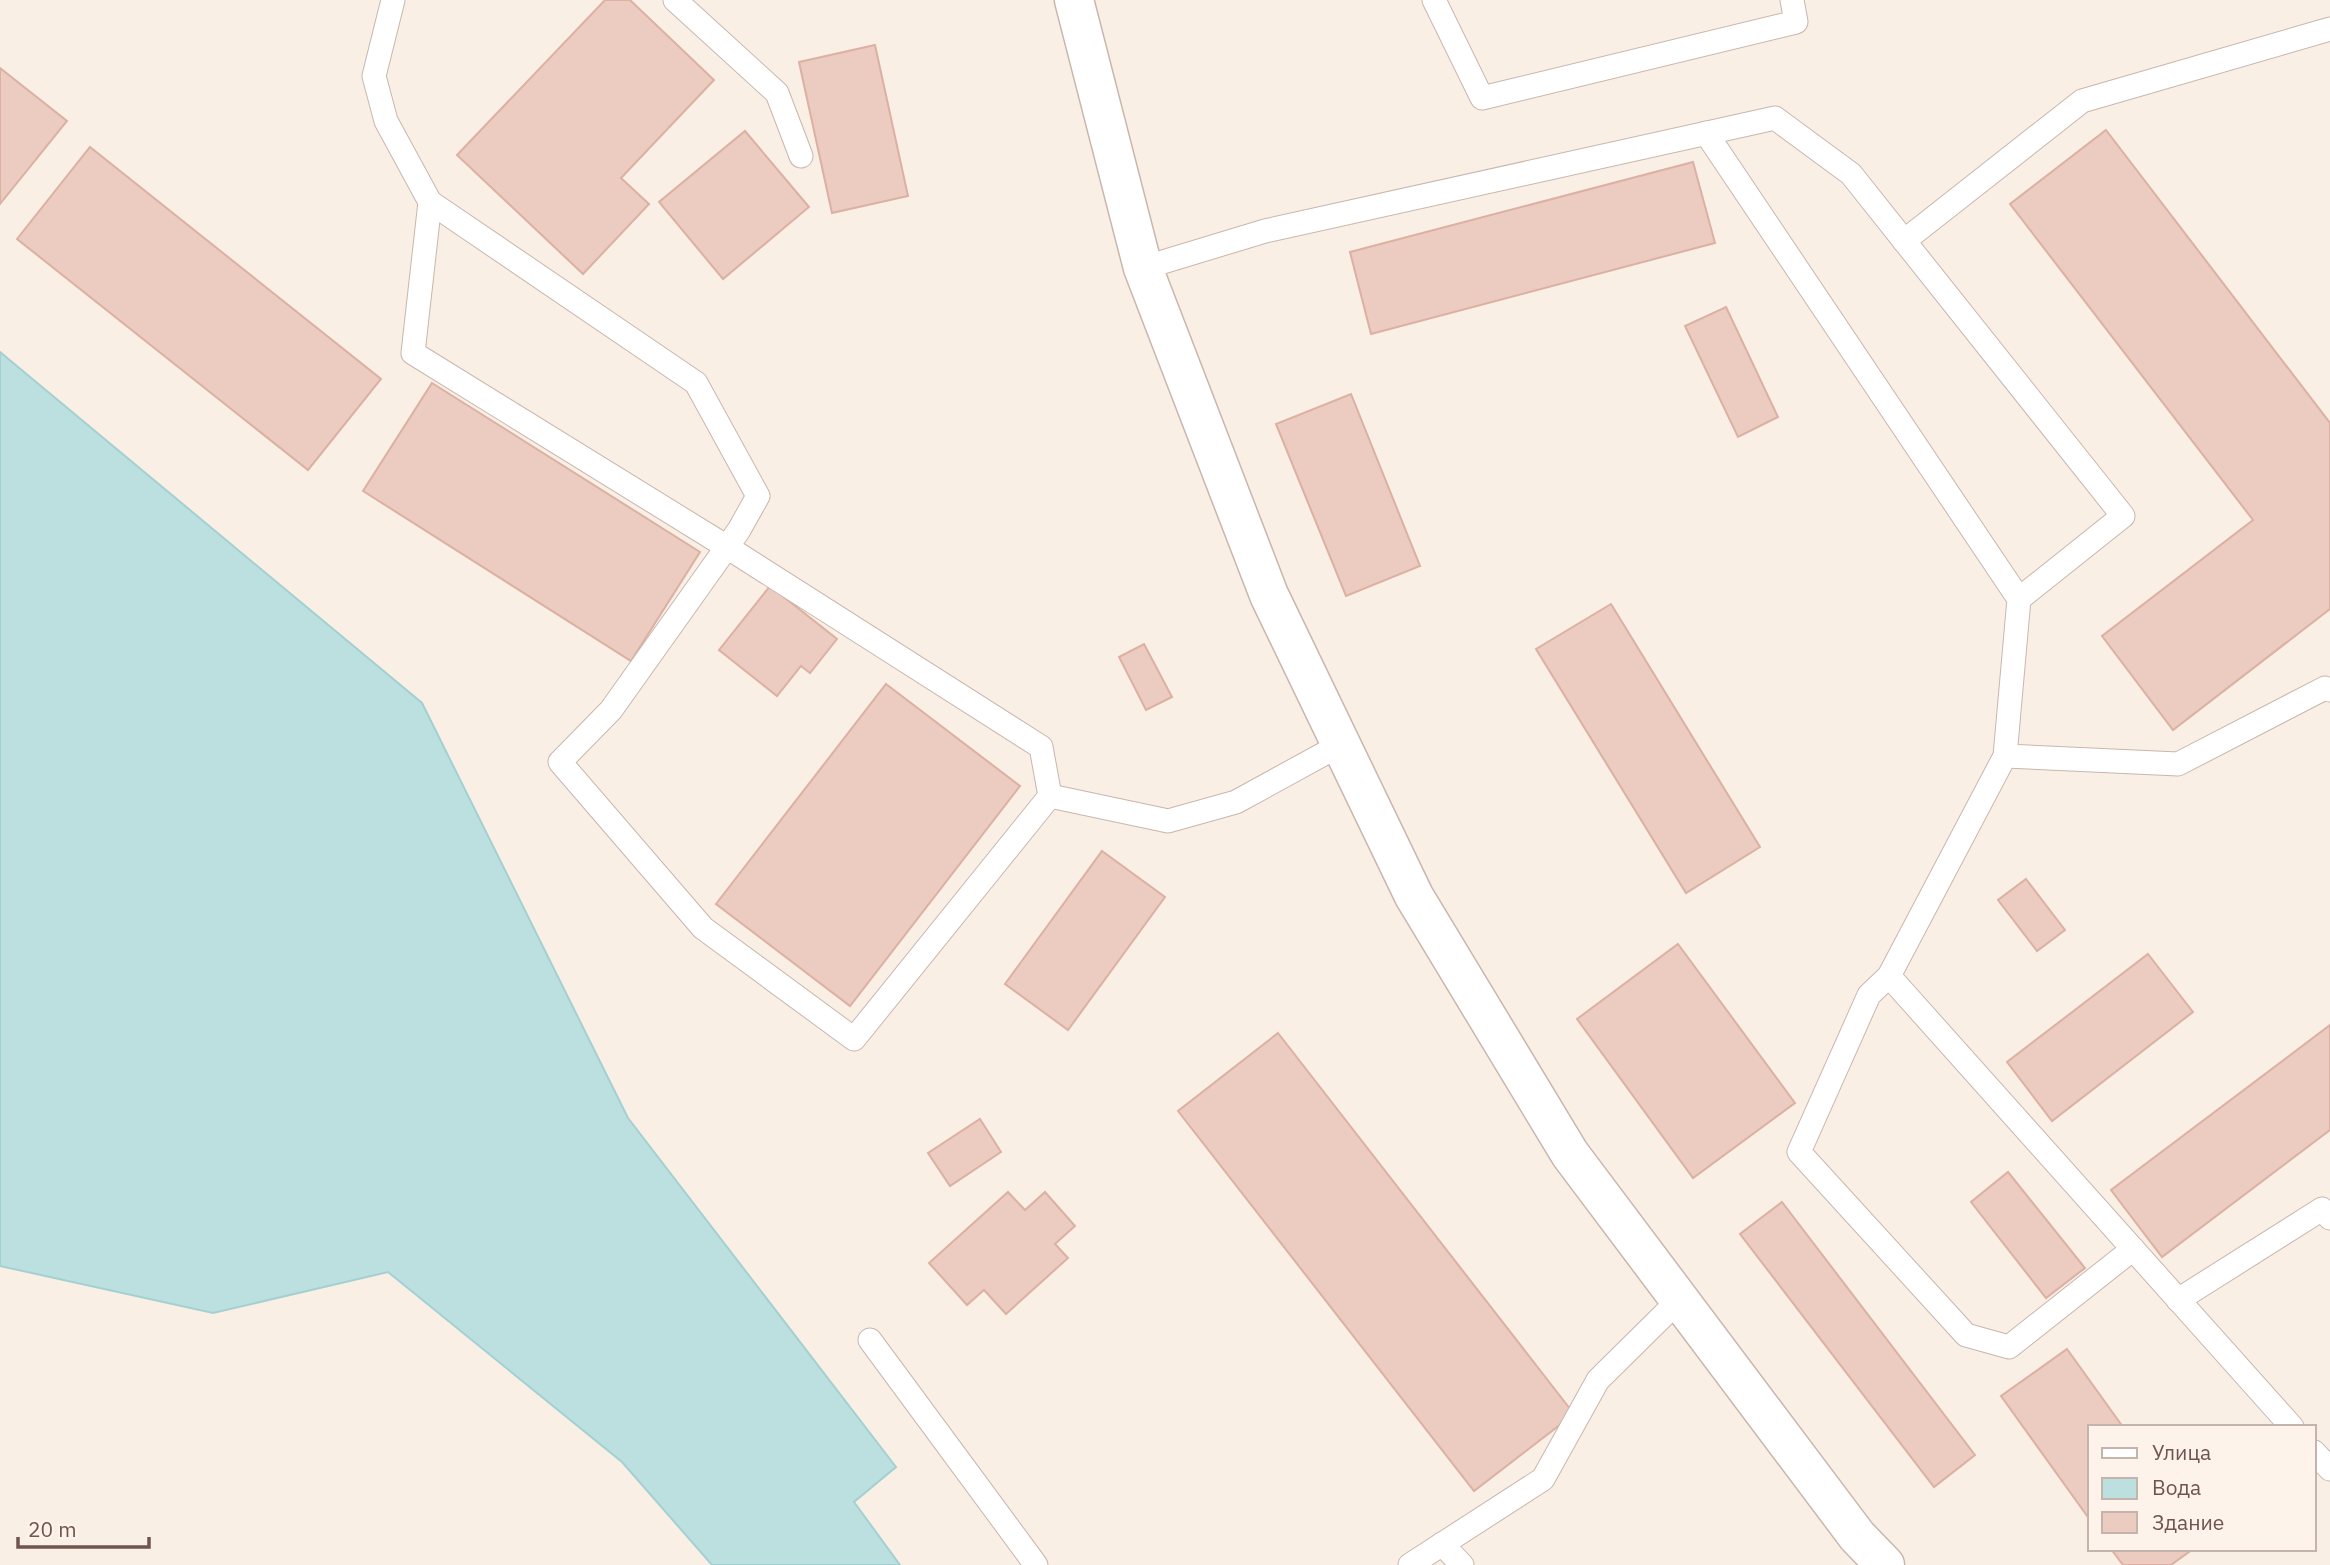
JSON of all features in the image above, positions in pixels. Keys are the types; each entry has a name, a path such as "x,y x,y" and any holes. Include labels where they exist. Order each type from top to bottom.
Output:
{"street":[{"path":"1080,2 1143,268 1269,595 1414,896 1570,1154 1857,1536 1885,1565"}],"lane":[{"path":"393,0 374,76 386,121 430,202 696,383 758,496 740,530 727,547 611,710 561,762 703,928 854,1038 1050,796 1041,747 727,547 413,354 430,202"},
{"path":"675,0 777,93 801,156"},
{"path":"1434,0 1482,98 1796,22 1792,0"},
{"path":"1904,241 2082,101 2330,29"},
{"path":"1143,268 1265,231 1775,118 1851,174 2123,516 2019,599"},
{"path":"1706,133 2019,599 2006,756 1889,976 1869,995 1799,1152 1966,1335 2009,1347 2133,1250"},
{"path":"2006,756 2178,764 2325,688 2330,690"},
{"path":"1050,796 1168,821 1236,802 1340,745"},
{"path":"1889,976 2290,1425"},
{"path":"2178,1300 2322,1209 2330,1218"},
{"path":"1410,1565 1543,1479 1598,1380 1679,1300"},
{"path":"870,1340 1036,1565"},
{"path":"2316,1454 2330,1469"},
{"path":"1442,1544 1462,1565"}],"water":[{"path":"0,352 422,703 628,1118 896,1467 854,1502 900,1565 712,1565 622,1462 388,1272 213,1313 0,1266"}],"building":[{"path":"605,0 630,0 714,80 621,178 649,204 583,274 457,155"},
{"path":"875,45 908,196 832,213 799,62"},
{"path":"0,68 67,121 0,204"},
{"path":"2106,130 2330,423 2330,609 2173,730 2102,636 2253,520 2010,204"},
{"path":"745,131 809,207 723,279 659,202"},
{"path":"90,147 381,379 308,470 17,239"},
{"path":"1693,162 1715,243 1371,334 1350,252"},
{"path":"1726,307 1778,417 1738,437 1685,326"},
{"path":"432,383 700,552 631,661 363,491"},
{"path":"1351,394 1420,566 1346,596 1276,424"},
{"path":"770,586 837,639 810,673 801,666 777,696 719,650"},
{"path":"1611,604 1760,847 1686,893 1536,649"},
{"path":"1144,644 1172,697 1146,710 1119,657"},
{"path":"886,684 1020,786 850,1006 716,904"},
{"path":"1102,851 1165,897 1068,1030 1005,984"},
{"path":"2026,879 2065,930 2037,951 1998,900"},
{"path":"1678,944 1795,1103 1693,1178 1577,1019"},
{"path":"2148,954 2193,1012 2052,1121 2007,1062"},
{"path":"2330,1025 2330,1130 2162,1257 2111,1190"},
{"path":"1278,1033 1574,1414 1474,1491 1178,1111"},
{"path":"980,1119 1001,1152 950,1186 928,1153"},
{"path":"2008,1172 2085,1268 2046,1298 1971,1202"},
{"path":"1008,1192 1025,1210 1045,1192 1075,1226 1055,1244 1068,1258 1006,1314 984,1290 967,1305 929,1263"},
{"path":"1782,1202 1975,1455 1934,1487 1740,1234"},
{"path":"2067,1349 2122,1425 2088,1425 2088,1517 2001,1396"},
{"path":"2112,1551 2190,1551 2171,1565 2123,1565"}]}
